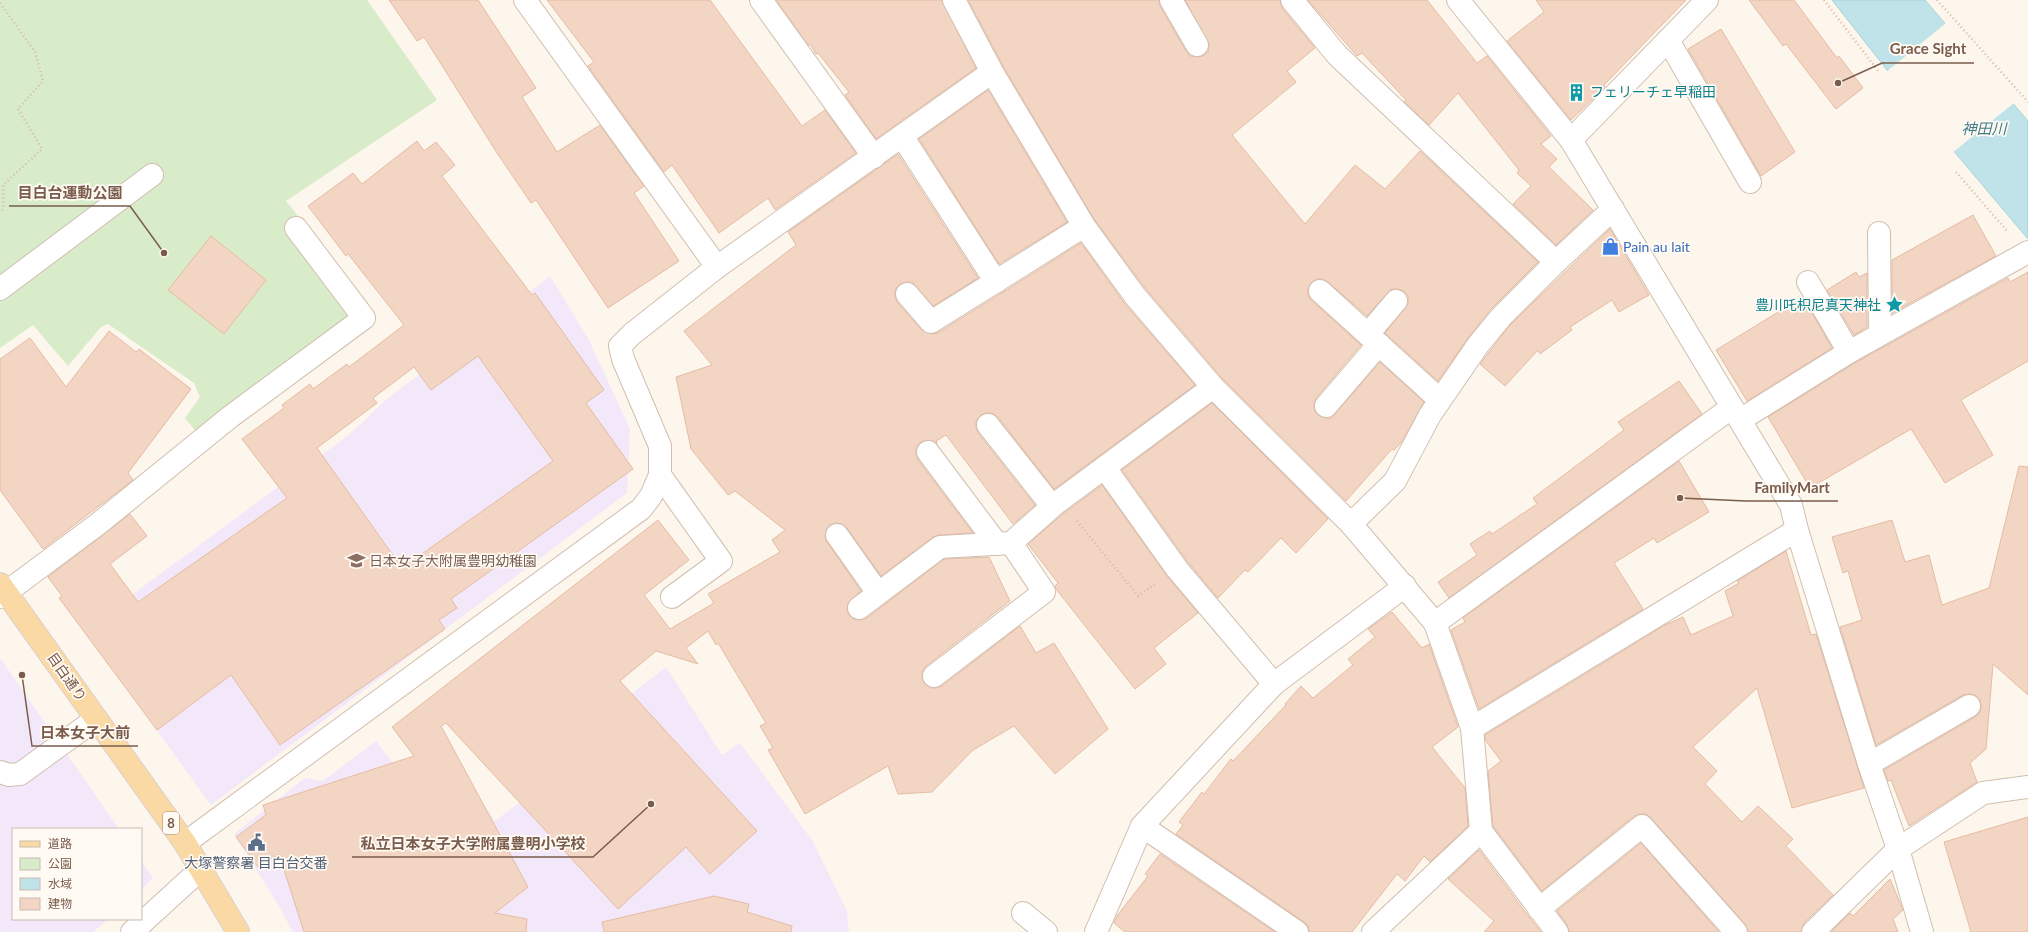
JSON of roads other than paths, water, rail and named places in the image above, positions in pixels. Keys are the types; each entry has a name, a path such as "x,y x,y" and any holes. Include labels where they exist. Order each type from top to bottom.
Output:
{"main road":[{"name":"目白通り","path":"2,591 185,843 238,932"}],"street":[{"path":"525,0 717,267"},
{"path":"761,0 874,156"},
{"path":"954,0 992,72 1084,226 1135,296 1213,387 1351,524 1435,623 1472,728 1481,831 1556,932"},
{"path":"1170,0 1197,45"},
{"path":"1292,0 1337,55 1556,262"},
{"path":"1458,0 1571,140 1791,506 1797,530 1869,764 1898,849 1922,932"},
{"path":"1571,140 1707,0"},
{"path":"1668,40 1750,182"},
{"path":"185,843 641,509 651,496 660,475 660,446 623,359 620,346 632,334 717,267 992,72"},
{"path":"902,136 996,282"},
{"path":"0,288 152,175"},
{"path":"1351,524 1395,481 1430,415 1478,345 1502,317 1556,262 1613,209"},
{"path":"907,294 931,322 1084,226"},
{"path":"2,591 98,524 230,417 364,318 296,228"},
{"path":"1878,233 1880,334"},
{"path":"1435,623 1736,414 2028,252"},
{"path":"1808,282 1849,352"},
{"path":"1320,291 1440,400"},
{"path":"1326,406 1374,339 1396,301"},
{"path":"859,608 940,547 1004,544 1056,503 1213,387"},
{"path":"988,425 1056,503"},
{"path":"928,452 1044,592 934,676"},
{"path":"1105,468 1177,569 1274,684"},
{"path":"660,475 720,561 672,597"},
{"path":"1472,728 1797,530"},
{"path":"837,535 878,593"},
{"path":"1099,930 1142,826 1274,684 1405,586"},
{"path":"1869,764 1969,706"},
{"path":"0,772 9,775 20,774 96,719"},
{"path":"1813,932 1898,849 1983,793 2028,787"},
{"path":"1142,826 1297,932"},
{"path":"1539,909 1642,826 1736,932"},
{"path":"1373,932 1481,831"},
{"path":"132,932 200,869"},
{"path":"1023,913 1046,932"}],"water":[{"name":"神田川","path":"1832,0 1925,0 2028,121 2028,239 1909,98"}],"place":[{"name":"Grace Sight","path":"1838,83"},
{"name":"フェリーチェ早稲田","path":"1577,92"},
{"name":"Pain au lait","path":"1610,247"},
{"name":"目白台運動公園","path":"164,253"},
{"name":"豊川吒枳尼真天神社","path":"1894,305"},
{"name":"FamilyMart","path":"1680,498"},
{"name":"日本女子大附属豊明幼稚園","path":"356,561"},
{"name":"日本女子大前","path":"22,675"},
{"name":"私立日本女子大学附属豊明小学校","path":"651,804"},
{"name":"大塚警察署 目白台交番","path":"256,843"}]}
